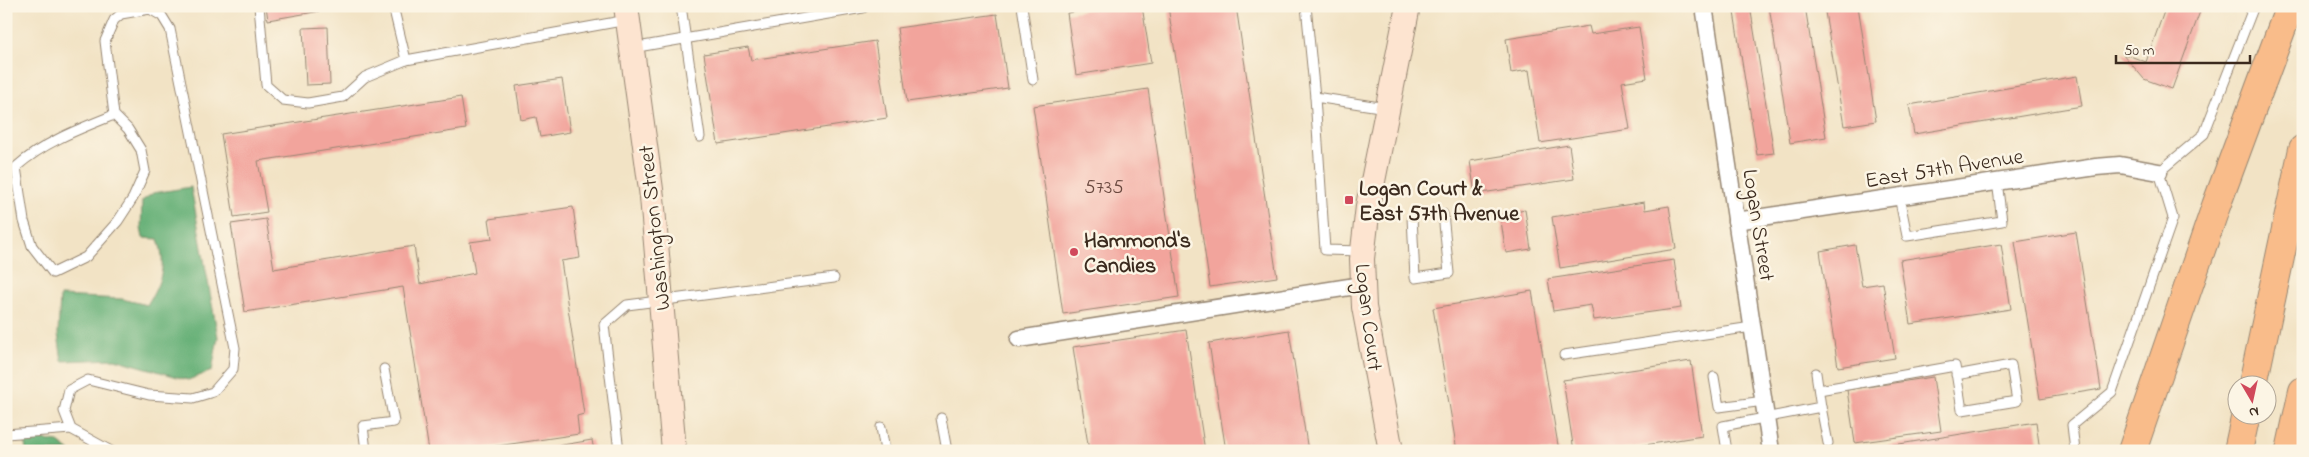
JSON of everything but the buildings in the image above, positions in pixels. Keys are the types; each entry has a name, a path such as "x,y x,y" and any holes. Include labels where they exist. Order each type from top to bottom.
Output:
{"highway":[{"path":"2132,451 2216,206 2290,6"},
{"path":"2255,374 2303,149"},
{"path":"2290,451 2303,391"},
{"path":"2238,451 2244,424"}],"street":[{"name":"Logan Court","path":"1391,451 1362,286 1362,251 1386,108 1408,6"},
{"name":"Logan Street","path":"1704,6 1771,451"},
{"name":"Washington Street","path":"627,13 652,197 674,451"},
{"name":"East 57th Avenue","path":"1736,221 2112,165 2131,166 2159,172"},
{"path":"1020,339 1362,286"}],"lane":[{"path":"258,6 266,85 283,100 308,103 343,98 365,77 406,60 627,13"},
{"path":"393,6 406,60"},
{"path":"681,6 700,137"},
{"path":"632,48 863,8 863,6"},
{"path":"1022,6 1033,80"},
{"path":"1306,6 1316,97 1325,250 1362,251"},
{"path":"2074,451 2072,425 2112,392 2173,218 2159,172 2204,134 2254,6"},
{"path":"71,429 64,411 69,390 88,380 149,395 193,398 213,392 233,369 235,348 170,29 162,16 150,9 121,14 114,20 105,41 114,115 128,129 141,150 146,171 133,198 123,213 86,257 53,273 32,246 24,221 16,167 32,152 114,115"},
{"path":"1316,97 1386,108"},
{"path":"1899,196 1907,236 2002,221 1997,181"},
{"path":"1412,218 1416,278 1450,272 1443,214"},
{"path":"619,451 604,325 627,305 661,299 834,278"},
{"path":"1564,355 1752,327"},
{"path":"1819,390 1955,366 1956,375 1962,410 2017,401 2011,365 1956,375"},
{"path":"366,451 363,426 394,422 384,369"},
{"path":"1816,373 1828,443"},
{"path":"1714,377 1719,407 1764,401"},
{"path":"1727,451 1723,426 1821,407"},
{"path":"941,418 947,451"},
{"path":"881,427 885,451"},
{"path":"6,434 71,429 111,451"}],"green space":[{"path":"191,187 218,337 212,371 188,380 115,359 62,361 58,334 60,296 122,299 147,305 159,281 162,257 158,239 143,238 141,228 142,201 153,193"},
{"path":"24,437 58,442 70,451 26,451"}],"place":[{"name":"Logan Court & East 57th Avenue","path":"1349,200"},
{"name":"Hammond's Candies","path":"1074,252"}]}
